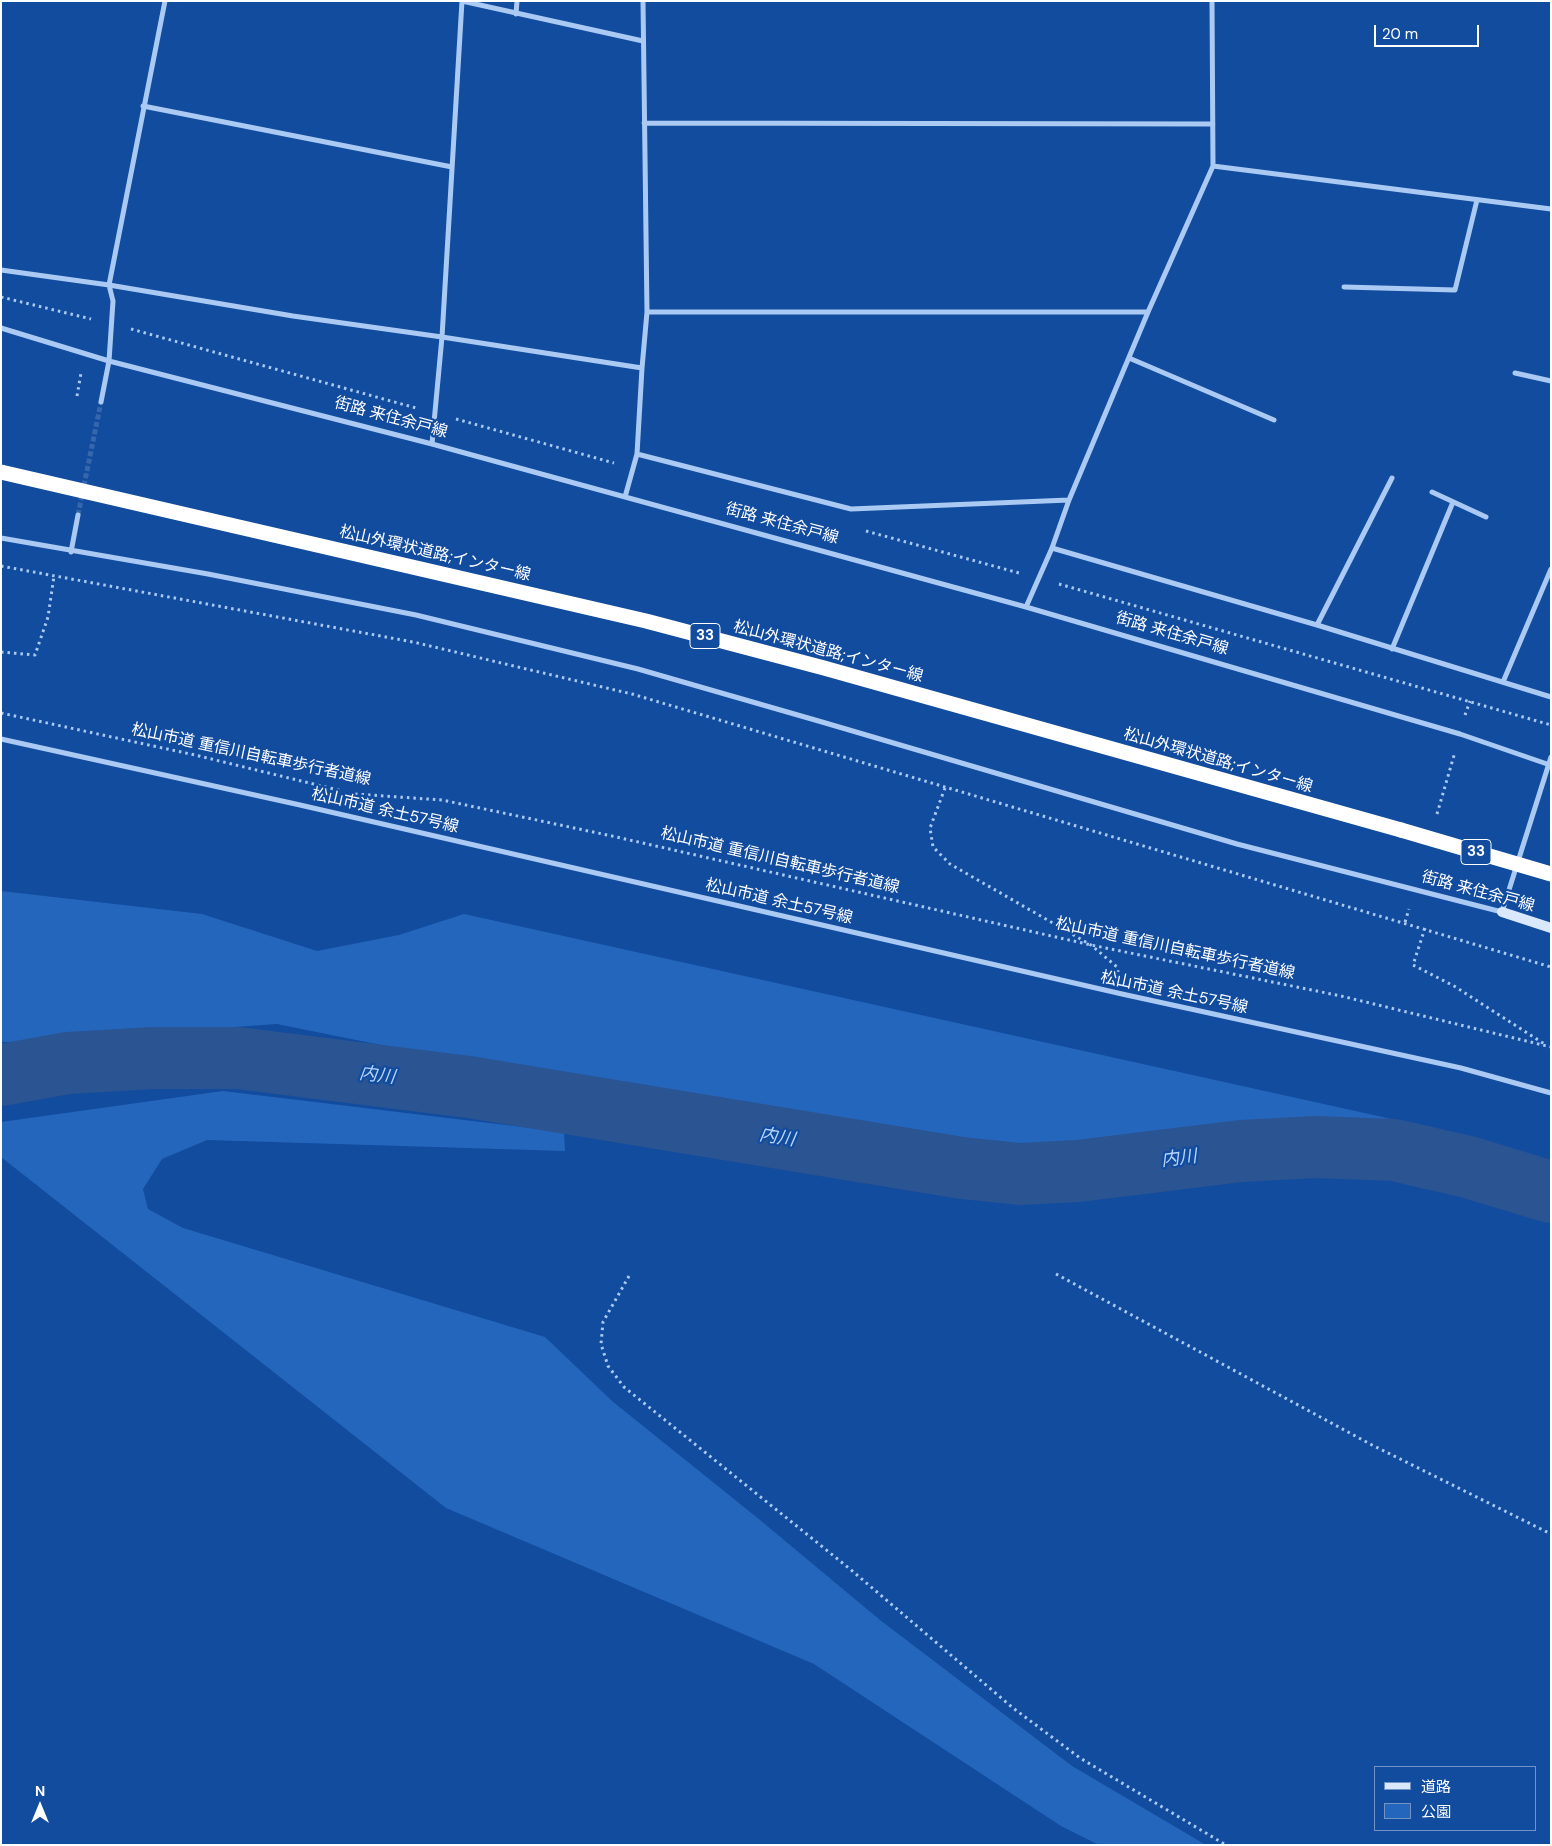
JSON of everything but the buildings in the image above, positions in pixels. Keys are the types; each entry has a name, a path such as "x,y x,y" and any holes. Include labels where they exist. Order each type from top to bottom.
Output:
{"highway":[{"name":"松山外環状道路;インター線","path":"1,472 655,623 824,668 1551,874"}],"street":[{"path":"101,402 109,361 113,301 109,284 165,1"},
{"path":"432,444 442,337 462,1 643,41"},
{"path":"516,14 517,1"},
{"path":"625,497 637,454 647,312 643,1"},
{"path":"1026,607 1052,548 1068,500 1213,166 1212,1"},
{"path":"143,106 452,167"},
{"path":"644,123 1213,124"},
{"path":"1213,166 1551,209"},
{"path":"1344,288 1455,290 1477,200"},
{"path":"1,270 109,284 293,316 642,368"},
{"path":"647,312 1148,312"},
{"name":"街路 来住余戸線","path":"1,328 109,361 432,444 1026,607 1460,734 1549,765"},
{"path":"1129,358 1274,420"},
{"path":"1515,373 1551,381"},
{"path":"637,454 850,508 1068,500"},
{"path":"1317,625 1392,478"},
{"path":"1432,492 1486,517"},
{"path":"1392,649 1453,502"},
{"path":"70,552 78,515"},
{"name":"街路 来住余戸線","path":"1,538 70,552 208,574 416,615 638,669 1237,844 1502,912 1551,928"},
{"path":"1052,548 1317,625 1551,697"},
{"path":"1503,682 1551,569"},
{"name":"松山市道 余土57号線","path":"1,739 300,804 1122,994 1461,1068 1551,1093"},
{"path":"1502,912 1551,757"}],"path":[{"path":"1,566 413,642 632,694 945,788 1425,928 1551,967"},
{"path":"1,652 35,655 48,617 54,576"},
{"name":"松山市道 重信川自転車歩行者道線","path":"1,713 194,755 356,794 442,800 612,836 1091,945 1341,996 1550,1047"},
{"path":"945,788 930,828 933,848 950,864 1091,945 1118,967 1122,994"},
{"path":"1425,928 1413,965 1454,986 1550,1047"},
{"path":"1056,1274 1372,1445 1551,1534"},
{"path":"629,1276 604,1322 601,1344 608,1366 624,1387 850,1570 1021,1714 1080,1758 1226,1845"}],"green space":[{"path":"1,891 202,914 317,951 399,935 464,914 1396,1120 1106,1139 1015,1159 638,1097 277,1024 25,1042 1,1042"},
{"path":"223,1091 564,1132 565,1151 207,1140 162,1159 143,1189 148,1209 183,1228 545,1337 612,1401 760,1520 880,1620 1072,1766 1206,1845 1099,1845 1061,1826 814,1664 446,1508 1,1157 1,1122"}],"waterway":[{"name":"内川","path":"1,1075 68,1063 154,1058 238,1058 469,1087 962,1168 1020,1174 1078,1171 1241,1151 1316,1147 1394,1150 1468,1167 1551,1192"}],"tunnel":[{"path":"78,515 101,402"}]}
